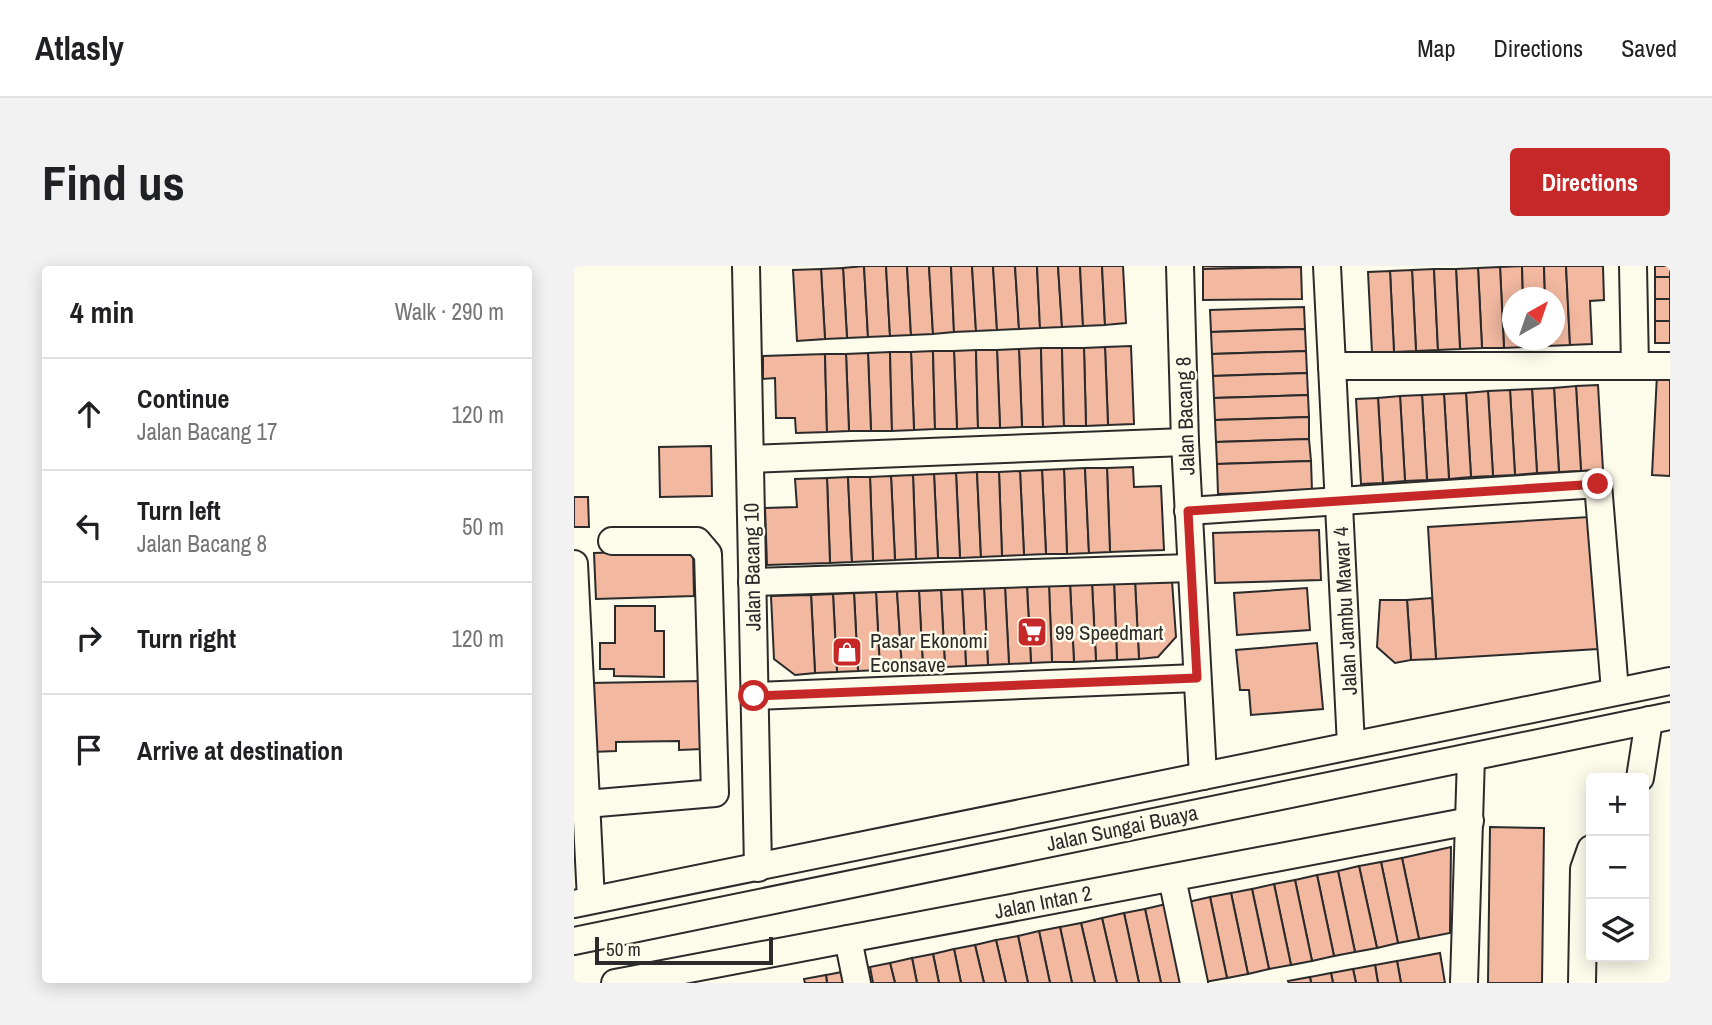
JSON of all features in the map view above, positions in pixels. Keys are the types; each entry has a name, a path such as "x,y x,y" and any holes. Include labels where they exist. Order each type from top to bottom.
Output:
{"street":[{"name":"Jalan Bacang 10","path":"746,266 758,868"},
{"name":"Jalan Bacang 8","path":"1180,266 1188,511 1203,776"},
{"name":"Jalan Jambu Mawar 4","path":"1327,266 1351,746"},
{"path":"1633,266 1635,366"},
{"path":"1332,366 1670,366"},
{"path":"750,459 1185,442"},
{"path":"1188,511 1598,484 1615,691"},
{"path":"586,804 715,793 708,554 697,541 611,541"},
{"path":"574,564 586,804 582,902"},
{"path":"752,582 1191,568"},
{"path":"754,696 1197,678"},
{"name":"Jalan Sungai Buaya","path":"582,902 1670,681"},
{"path":"1642,773 1659,718"},
{"name":"Jalan Sungai Buaya","path":"574,941 1659,718"},
{"path":"1464,983 1471,757"},
{"name":"Jalan Intan 2","path":"615,983 1470,821"},
{"path":"1581,983 1586,863"},
{"path":"1172,878 1194,983"},
{"path":"848,939 857,983"}],"building":[{"path":"864,266 868,337 847,338 843,268"},
{"path":"864,266 886,266 890,336 868,337"},
{"path":"886,266 907,266 911,335 890,336"},
{"path":"907,266 929,266 933,334 911,335"},
{"path":"929,266 951,266 954,332 933,334"},
{"path":"951,266 972,266 976,331 954,332"},
{"path":"972,266 993,266 997,330 976,331"},
{"path":"993,266 1015,266 1019,329 997,330"},
{"path":"1015,266 1037,266 1040,328 1019,329"},
{"path":"1037,266 1058,266 1062,327 1040,328"},
{"path":"1058,266 1080,266 1083,326 1062,327"},
{"path":"1080,266 1102,266 1105,325 1083,326"},
{"path":"1102,266 1123,266 1126,323 1105,325"},
{"path":"1203,266 1301,266 1301,267 1203,269"},
{"path":"1522,266 1523,287 1502,287 1502,308 1500,267"},
{"path":"1522,266 1544,266 1545,287 1523,287"},
{"path":"1544,266 1566,266 1570,345 1565,345 1565,287 1545,287"},
{"path":"1566,266 1603,266 1604,300 1590,301 1592,344 1570,345"},
{"path":"1655,266 1670,266 1670,277 1655,277"},
{"path":"1301,267 1302,299 1203,300 1203,269"},
{"path":"1500,267 1502,348 1482,348 1478,268"},
{"path":"843,268 847,338 825,339 821,269"},
{"path":"1478,268 1482,348 1460,349 1456,269"},
{"path":"821,269 825,339 797,341 793,270"},
{"path":"1434,269 1438,350 1416,351 1412,270"},
{"path":"1434,269 1456,269 1460,349 1438,350"},
{"path":"1412,270 1416,351 1394,352 1390,271"},
{"path":"1390,271 1394,352 1372,353 1368,272"},
{"path":"1655,277 1670,277 1670,299 1655,299"},
{"path":"1655,299 1670,299 1670,321 1655,321"},
{"path":"1304,307 1305,329 1211,332 1210,310"},
{"path":"1655,321 1670,321 1670,343 1655,343"},
{"path":"1305,329 1306,351 1212,354 1211,332"},
{"path":"1131,346 1134,424 1108,425 1105,347"},
{"path":"1105,347 1108,425 1086,426 1084,348"},
{"path":"1041,348 1043,427 1022,427 1019,349"},
{"path":"1041,348 1062,348 1064,426 1043,427"},
{"path":"1062,348 1084,348 1086,426 1064,426"},
{"path":"1019,349 1022,427 1000,428 997,350"},
{"path":"976,350 978,428 957,429 954,351"},
{"path":"976,350 997,350 1000,428 978,428"},
{"path":"933,351 935,429 914,430 911,352"},
{"path":"933,351 954,351 957,429 935,429"},
{"path":"1306,351 1307,373 1213,376 1212,354"},
{"path":"890,352 892,431 871,431 868,353"},
{"path":"890,352 911,352 914,430 892,431"},
{"path":"868,353 871,431 849,431 846,354"},
{"path":"825,354 827,432 796,433 795,418 776,418 775,378 763,379 763,356"},
{"path":"825,354 846,354 849,431 827,432"},
{"path":"1307,373 1308,395 1214,398 1213,376"},
{"path":"1657,374 1670,374 1670,476 1652,475"},
{"path":"1598,385 1603,470 1581,471 1576,386"},
{"path":"1576,386 1581,471 1559,472 1554,388"},
{"path":"1554,388 1559,472 1537,473 1532,389"},
{"path":"1532,389 1537,473 1515,475 1510,390"},
{"path":"1510,390 1515,475 1493,476 1488,391"},
{"path":"1488,391 1493,476 1471,477 1466,393"},
{"path":"1466,393 1471,477 1449,479 1444,394"},
{"path":"1444,394 1449,479 1427,480 1422,395"},
{"path":"1308,395 1309,417 1215,420 1214,398"},
{"path":"1422,395 1427,480 1405,481 1400,396"},
{"path":"1400,396 1405,481 1383,483 1378,398"},
{"path":"1378,398 1383,483 1361,484 1356,399"},
{"path":"1309,417 1309,439 1216,442 1215,420"},
{"path":"1309,439 1311,461 1217,464 1216,442"},
{"path":"711,446 712,496 660,497 659,447"},
{"path":"1311,461 1312,491 1218,494 1217,464"},
{"path":"1133,467 1134,487 1161,486 1164,550 1110,552 1107,468"},
{"path":"1085,468 1089,553 1067,554 1064,469"},
{"path":"1085,468 1107,468 1110,552 1089,553"},
{"path":"1064,469 1067,554 1046,554 1042,470"},
{"path":"1042,470 1046,554 1024,555 1020,471"},
{"path":"1020,471 1024,555 1002,556 999,472"},
{"path":"977,472 981,557 960,558 956,473"},
{"path":"977,472 999,472 1002,556 981,557"},
{"path":"956,473 960,558 938,558 934,474"},
{"path":"934,474 938,558 916,559 913,475"},
{"path":"913,475 916,559 895,560 891,476"},
{"path":"891,476 895,560 873,561 870,477"},
{"path":"848,477 852,562 830,563 827,478"},
{"path":"848,477 870,477 873,561 852,562"},
{"path":"827,478 830,563 767,565 765,508 797,507 795,479"},
{"path":"574,497 588,497 589,527 574,527"},
{"path":"1589,517 1598,649 1436,659 1428,527"},
{"path":"1319,530 1321,580 1215,583 1213,533"},
{"path":"693,550 694,596 596,599 594,553"},
{"path":"1135,581 1172,581 1176,637 1158,657 1139,659"},
{"path":"1135,581 1139,659 1117,660 1114,582"},
{"path":"1114,582 1117,660 1096,661 1092,583"},
{"path":"1092,583 1096,661 1074,662 1070,584"},
{"path":"1070,584 1074,662 1052,662 1049,585"},
{"path":"1049,585 1052,662 1031,663 1027,586"},
{"path":"1027,586 1031,663 1009,664 1005,587"},
{"path":"1005,587 1009,664 988,665 984,588"},
{"path":"984,588 988,665 966,666 962,589"},
{"path":"1307,588 1310,630 1237,635 1234,593"},
{"path":"962,589 966,666 945,667 941,590"},
{"path":"941,590 945,667 923,668 919,591"},
{"path":"897,591 902,669 880,670 876,592"},
{"path":"897,591 919,591 923,668 902,669"},
{"path":"876,592 880,670 858,671 854,593"},
{"path":"854,593 858,671 837,672 833,594"},
{"path":"833,594 837,672 815,673 811,595"},
{"path":"811,595 815,673 795,675 774,659 771,596"},
{"path":"1432,598 1436,659 1411,660 1407,600"},
{"path":"1380,600 1407,600 1411,660 1395,663 1377,647"},
{"path":"615,606 655,606 655,631 664,631 664,677 614,676 614,669 600,669 600,643 615,643"},
{"path":"1317,643 1323,709 1251,715 1249,690 1240,690 1236,650"},
{"path":"701,681 703,749 679,750 679,741 616,742 616,751 592,752 590,683"},
{"path":"1490,827 1544,828 1542,983 1488,983"},
{"path":"1451,847 1450,933 1419,939 1402,858"},
{"path":"1402,858 1419,939 1398,943 1381,862"},
{"path":"1381,862 1398,943 1377,948 1359,866"},
{"path":"1359,866 1377,948 1355,952 1338,871"},
{"path":"1338,871 1355,952 1334,956 1317,875"},
{"path":"1317,875 1334,956 1312,961 1295,880"},
{"path":"1295,880 1312,961 1291,965 1274,884"},
{"path":"1274,884 1291,965 1269,969 1252,889"},
{"path":"1252,889 1269,969 1248,974 1231,893"},
{"path":"1231,893 1248,974 1227,978 1210,897"},
{"path":"1210,897 1227,978 1205,982 1188,902"},
{"path":"1166,904 1183,983 1161,983 1145,909"},
{"path":"1145,909 1161,983 1139,983 1124,913"},
{"path":"1124,913 1139,983 1117,983 1102,918"},
{"path":"1102,918 1117,983 1095,983 1081,923"},
{"path":"1081,923 1095,983 1072,983 1060,927"},
{"path":"1060,927 1072,983 1050,983 1039,931"},
{"path":"1039,931 1050,983 1028,983 1018,936"},
{"path":"1018,936 1028,983 1006,983 996,940"},
{"path":"996,940 1006,983 984,983 975,945"},
{"path":"975,945 984,983 961,983 954,949"},
{"path":"954,949 961,983 939,983 933,954"},
{"path":"1440,953 1445,983 1401,983 1397,961"},
{"path":"933,954 939,983 917,983 912,958"},
{"path":"912,958 917,983 895,983 890,963"},
{"path":"1397,961 1401,983 1378,983 1375,965"},
{"path":"890,963 895,983 873,983 870,967"},
{"path":"1375,965 1378,983 1356,983 1353,969"},
{"path":"1353,969 1356,983 1333,983 1331,973"},
{"path":"847,971 849,983 827,983 826,975"},
{"path":"1331,973 1333,983 1311,983 1310,977"},
{"path":"826,975 827,983 805,983 804,979"},
{"path":"1310,977 1311,983 1288,981"}],"place":[{"name":"99 Speedmart","path":"1032,632"},
{"name":"Pasar Ekonomi Econsave","path":"847,652"}],"route":[{"path":"754,696 1197,678 1188,511 1598,484"}]}
